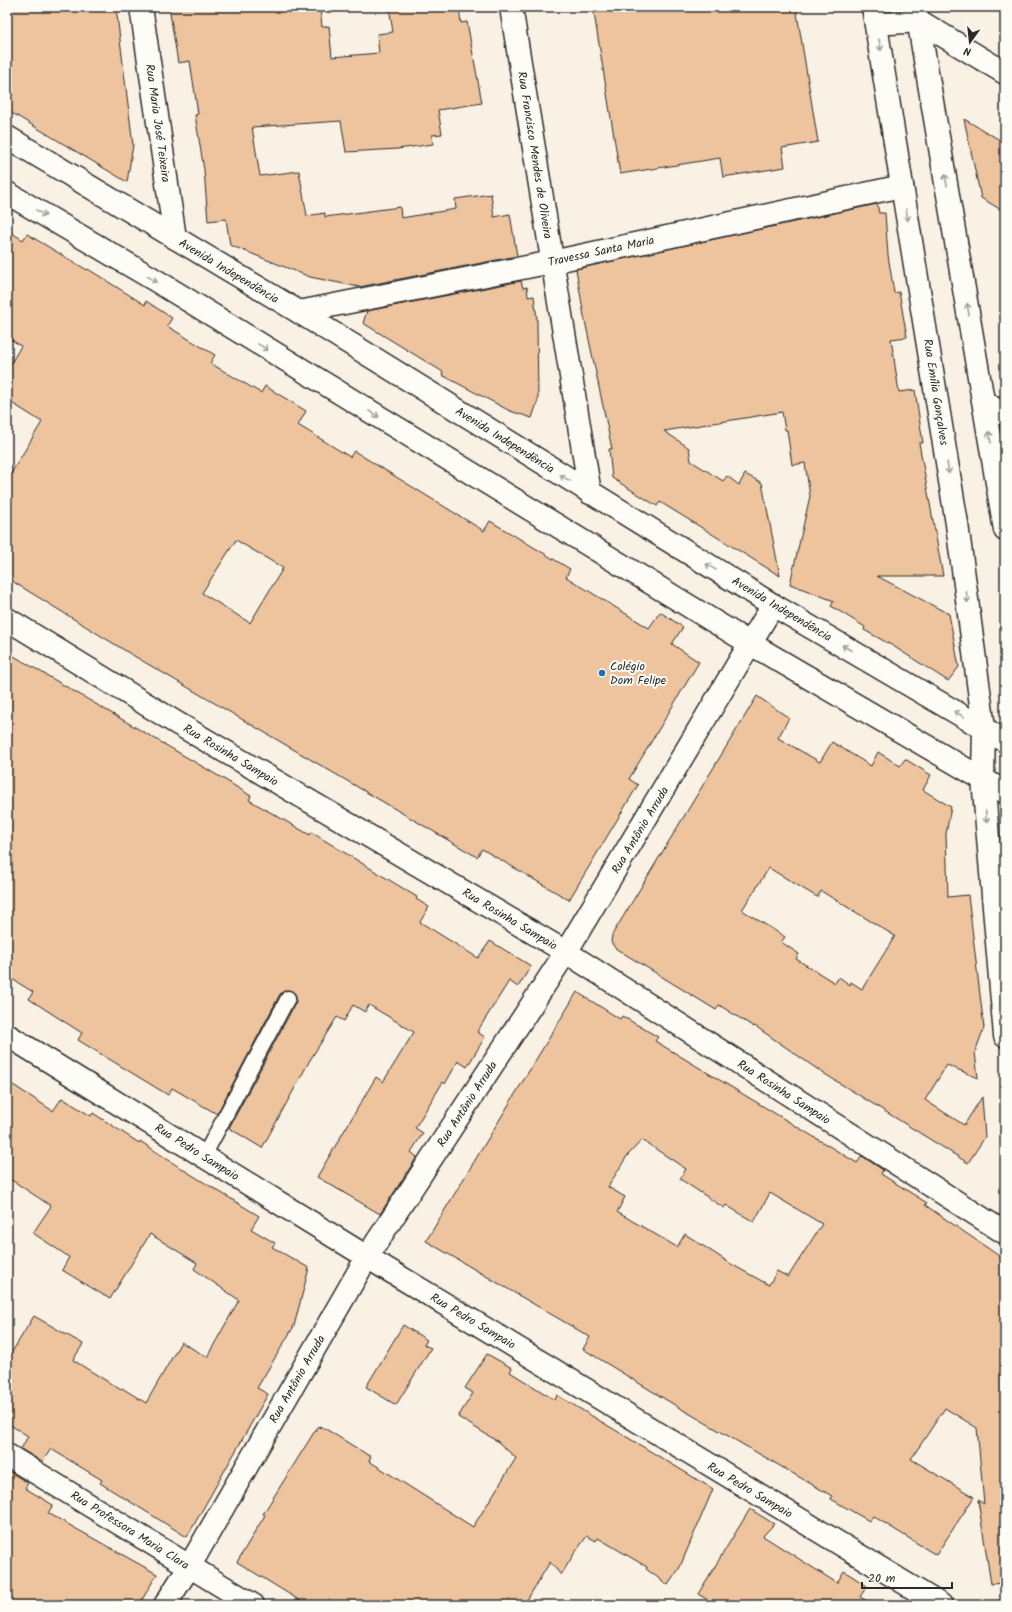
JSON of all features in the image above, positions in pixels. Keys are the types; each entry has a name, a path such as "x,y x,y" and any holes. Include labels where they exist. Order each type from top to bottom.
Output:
{"street":[{"name":"Rua Maria José Teixeira","path":"141,7 175,238"},
{"name":"Rua Francisco Mendes de Oliveira","path":"511,7 590,493"},
{"path":"918,14 1005,530"},
{"path":"875,16 918,14 1005,73"},
{"name":"Rua Emília Gonçalves","path":"875,16 957,524 984,728 983,779 1005,1036"},
{"name":"Avenida Independência","path":"7,137 299,312 773,605 1005,741"},
{"name":"Travessa Santa Maria","path":"299,312 552,262 902,186"},
{"path":"7,193 751,644 1005,792"},
{"path":"984,402 1005,415"},
{"name":"Rua Antônio Arruda","path":"165,1605 189,1567 368,1257 566,952 773,605"},
{"name":"Rua Rosinha Sampaio","path":"7,619 175,722 566,952 1005,1233"},
{"path":"990,872 1005,844"},
{"name":"Rua Pedro Sampaio","path":"7,1035 368,1257 940,1605"},
{"name":"Rua Professora Maria Clara","path":"7,1455 253,1605"}],"lane":[{"path":"204,1156 288,998"}],"building":[{"path":"7,7 116,7 133,145 127,182 7,110"},
{"path":"169,7 320,7 322,27 329,26 332,57 379,53 377,34 393,32 389,7 459,7 461,23 467,22 482,103 438,110 442,134 432,135 433,144 398,149 346,152 341,121 252,127 260,176 299,171 307,216 325,213 325,217 400,207 401,218 456,209 455,199 491,194 494,217 510,214 517,256 359,287 310,277 230,245 226,219 208,221 204,170 195,115 198,114 190,61 178,63"},
{"path":"593,7 796,7 818,142 782,148 785,167 723,177 720,158 620,174"},
{"path":"964,119 1005,143 1005,212 981,198"},
{"path":"877,204 879,213 885,213 888,255 894,293 899,292 907,337 891,339 899,392 915,390 923,443 919,443 943,576 877,576 949,614 959,667 948,681 893,646 864,630 865,627 831,606 834,601 790,584 810,496 805,463 792,465 787,430 785,430 782,412 664,431 689,448 691,461 723,481 727,476 739,485 745,474 762,483 780,576 660,502 657,506 612,478 609,449 612,449 584,316 576,269"},
{"path":"7,230 23,240 27,234 87,270 88,269 145,305 146,301 172,318 167,326 215,355 210,363 261,393 265,386 306,411 298,425 350,457 354,451 484,531 490,521 570,569 566,577 649,628 660,612 683,627 672,644 699,662 629,779 638,785 569,900 482,849 477,857 129,653 7,578 7,480 42,422 7,400 7,370 21,346 7,337","holes":["236,540 283,568 250,623 202,593"]},
{"path":"521,281 523,288 527,287 528,297 534,296 537,319 538,400 532,418 510,411 442,375 443,372 363,323 367,311"},
{"path":"7,652 222,778 251,796 249,800 310,835 311,832 417,897 416,899 429,907 420,922 478,958 490,941 531,966 518,987 509,981 477,1032 485,1037 467,1067 458,1061 445,1084 443,1082 427,1108 415,1128 423,1133 411,1152 417,1157 380,1214 317,1177 376,1077 383,1082 414,1032 369,1005 365,1012 353,1005 344,1021 337,1017 310,1060 262,1148 229,1128 296,1002 296,997 292,991 287,990 280,994 217,1114 172,1088 168,1095 78,1040 82,1033 29,999 33,992 7,976"},
{"path":"757,696 789,718 778,738 820,762 832,742 871,766 878,752 900,766 905,759 931,775 923,790 951,807 946,834 948,897 968,895 984,1028 975,1052 978,1078 947,1065 925,1100 964,1125 982,1097 985,1137 968,1163 820,1071 755,1026 754,1027 719,1005 716,1010 615,948 611,942 612,935","holes":["769,868 817,897 821,891 895,936 862,989 851,982 850,985 839,977 835,983 796,959 799,954 781,942 785,937 742,910"]},
{"path":"577,992 620,1019 622,1016 658,1037 655,1041 857,1163 862,1156 883,1170 881,1174 927,1203 925,1205 1005,1260 1005,1583 991,1584 978,1500 984,1504 977,1428 945,1408 911,1459 974,1497 936,1555 873,1516 869,1521 831,1499 832,1496 678,1407 583,1349 590,1337 426,1241","holes":["642,1140 686,1169 680,1179 724,1208 726,1205 754,1222 770,1193 822,1224 788,1277 777,1271 769,1285 731,1264 685,1234 677,1247 617,1212 625,1197 608,1187 627,1156"]},
{"path":"7,1081 53,1111 62,1098 91,1116 93,1113 139,1143 140,1141 179,1167 259,1216 251,1229 275,1243 272,1247 309,1268 294,1326 257,1388 268,1394 187,1537 100,1483 102,1480 51,1449 42,1462 21,1449 28,1436 7,1423 7,1360 34,1316 83,1344 73,1360 121,1390 122,1388 146,1403 181,1342 207,1357 239,1300 194,1269 197,1263 150,1234 110,1299 62,1270 69,1257 33,1233 51,1206 7,1177"},
{"path":"403,1325 427,1340 424,1345 431,1348 396,1405 366,1387"},
{"path":"487,1354 512,1368 510,1372 555,1400 557,1395 713,1489 679,1569 668,1585 646,1569 647,1567 598,1538 596,1541 587,1536 561,1575 550,1562 524,1605 307,1605 237,1562 265,1515 263,1514 318,1426 320,1428 321,1426 371,1457 369,1461 473,1527 516,1458 497,1441 458,1417 473,1393 465,1388"},
{"path":"10,1472 28,1483 25,1488 53,1505 48,1513 157,1574 139,1605 92,1605 85,1601 83,1605 7,1605 7,1478"},
{"path":"750,1509 774,1524 763,1536 837,1583 844,1571 867,1586 860,1597 874,1605 716,1605 698,1594"}],"place":[{"name":"Colégio Dom Felipe","path":"602,673"}]}
